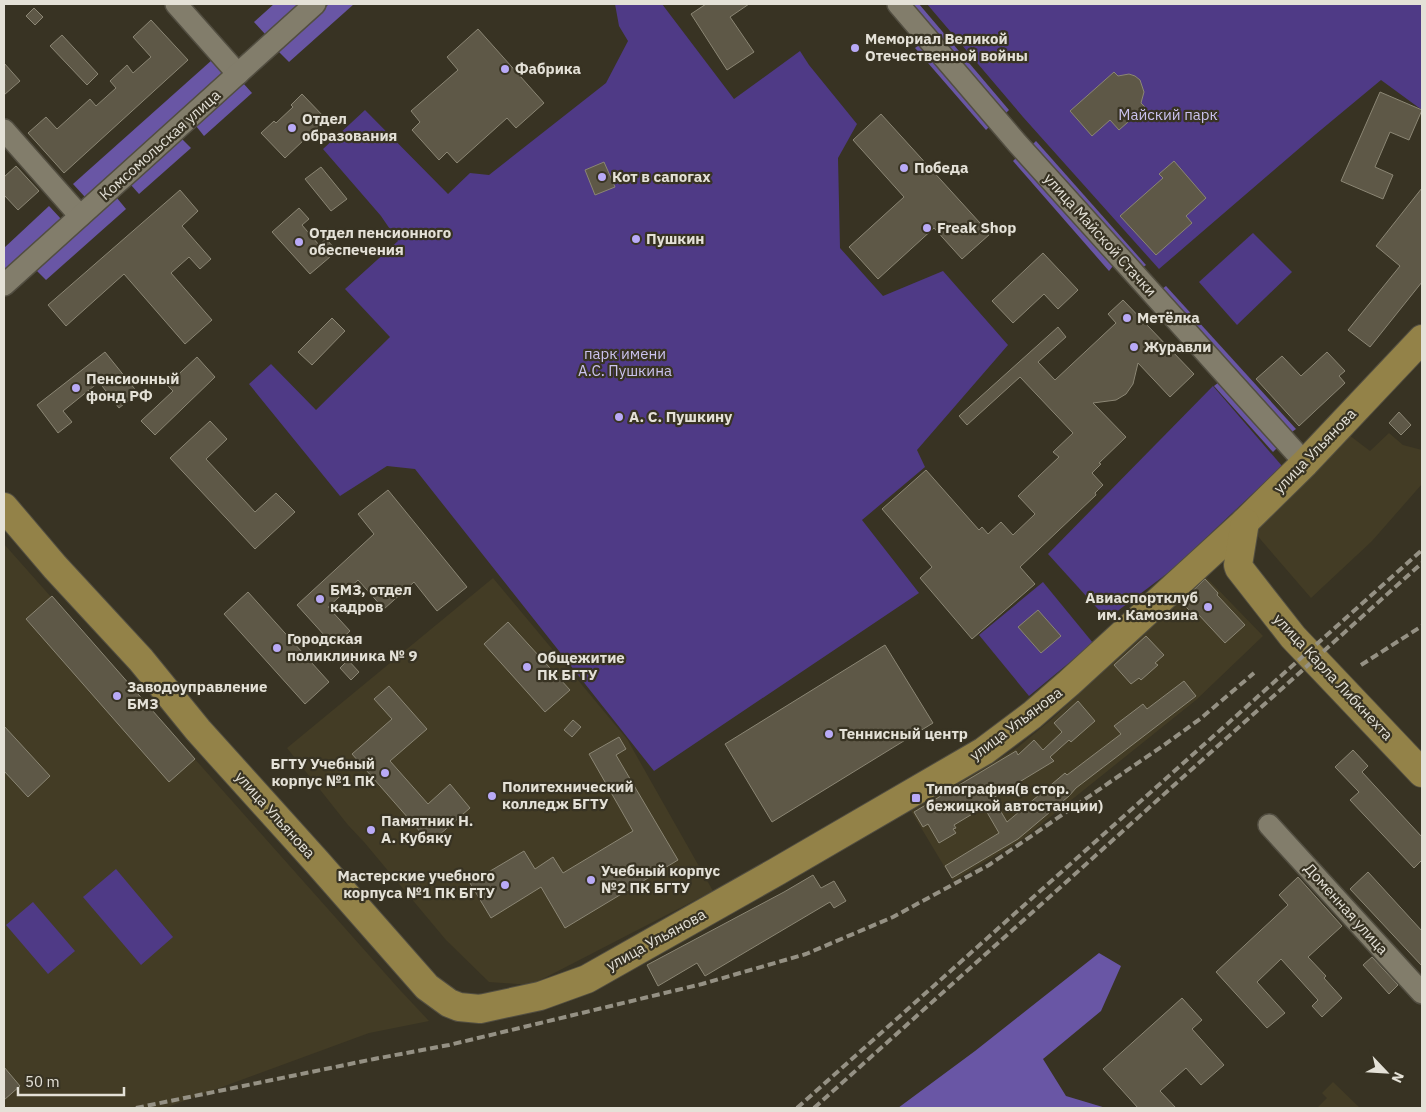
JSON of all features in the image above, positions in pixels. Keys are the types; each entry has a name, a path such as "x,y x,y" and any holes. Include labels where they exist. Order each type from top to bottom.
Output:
{"main road":[{"name":"улица Ульянова","path":"4,507 141,660 198,730 262,799 412,971 437,996 449,1004 480,1009 540,996 587,979 984,751 1032,715 1069,683 1245,522 1305,463 1422,339"},
{"path":"1199,564 1218,563 1238,567 1245,522"},
{"name":"улица Карла Либкнехта","path":"1238,567 1293,637 1422,772"}],"street":[{"path":"176,4 238,74"},
{"name":"Комсомольская улица","path":"4,285 315,4"},
{"name":"улица Майской Стачки","path":"898,4 1023,150 1305,463"},
{"path":"4,130 80,216"},
{"name":"Доменная улица","path":"1269,825 1422,993"}],"shaded area":[{"path":"274,4 299,4 265,34 254,22"},
{"path":"329,4 354,4 289,62 277,50"},
{"path":"911,4 919,4 1009,110 1005,114"},
{"path":"919,45 989,127 986,130 915,48"},
{"path":"212,60 223,74 85,197 73,184"},
{"path":"243,83 252,93 204,136 196,126"},
{"path":"182,139 191,148 139,194 131,185"},
{"path":"1036,141 1146,265 1142,268 1032,145"},
{"path":"1017,157 1113,266 1109,271 1013,161"},
{"path":"117,198 126,209 46,280 36,270"},
{"path":"49,206 62,220 4,273 4,248"},
{"path":"1166,286 1296,429 1292,432 1162,289"},
{"path":"1219,382 1277,448 1273,452 1214,386"},
{"path":"1389,433 1403,445 1422,450 1422,484 1372,541 1311,598 1255,533 1349,435 1370,451"},
{"path":"4,544 429,1021 369,1033 165,1108 4,1108"},
{"path":"1204,575 1263,636 1196,700 1024,838 953,881 911,811 1017,748 1052,719"},
{"name":"Политехнический колледж БГТУ","path":"493,578 627,739 713,891 531,985 489,982 446,940 348,825 287,748"},
{"path":"1099,953 1121,966 1101,1011 1043,1059 1066,1096 1106,1108 898,1108 975,1051"},
{"path":"1333,1082 1360,1108 1317,1108 1327,1098 1322,1093"}],"green space":[{"name":"парк имени А.С. Пушкина","path":"615,4 662,4 734,99 800,51 809,65 857,124 838,158 840,248 883,296 943,271 1008,345 917,450 925,467 862,520 919,593 654,771 415,469 387,466 340,496 249,384 271,364 316,410 390,337 345,289 398,241 381,216 323,149 365,110 448,194 470,173 489,175 606,83 628,41 619,26"},
{"name":"Майский парк","path":"927,4 1422,4 1422,110 1381,80 1159,269 1023,117"},
{"path":"1253,233 1292,272 1237,325 1199,282"},
{"path":"1213,386 1282,466 1173,569 1107,619 1048,554"},
{"path":"1043,582 1093,643 1029,696 979,635"},
{"path":"116,869 173,937 141,965 83,897"},
{"path":"33,902 75,951 48,974 6,925"}],"building":[{"path":"706,4 749,4 730,17 754,52 727,70 691,14"},
{"path":"34,8 43,17 35,25 26,16"},
{"path":"151,20 188,60 64,173 28,133 46,117 57,129 90,99 96,106 116,88 110,81 127,65 133,73 151,57 133,37"},
{"path":"478,29 544,103 516,128 507,118 457,163 447,152 439,160 412,130 420,122 411,111 458,70 447,57"},
{"path":"62,35 98,74 87,85 50,46"},
{"path":"4,63 20,81 4,95"},
{"path":"1114,72 1118,76 1129,74 1140,80 1144,92 1141,103 1145,107 1119,130 1110,120 1092,136 1070,111"},
{"path":"1380,92 1422,110 1409,140 1390,132 1375,167 1393,175 1383,199 1341,181"},
{"name":"Отдел образования","path":"302,94 326,119 285,158 261,133 274,121 276,123 293,107 291,105"},
{"name":"Победа","path":"881,114 990,234 962,259 934,228 878,279 849,247 904,197 853,140"},
{"path":"1174,161 1206,198 1186,216 1192,223 1156,255 1120,216 1163,178 1159,174"},
{"path":"604,162 615,187 595,195 585,170"},
{"path":"16,166 39,191 18,210 4,195 4,177"},
{"path":"321,167 347,199 331,211 305,179"},
{"path":"1422,188 1422,282 1370,347 1348,330 1400,266 1376,246"},
{"path":"180,190 198,211 182,226 211,259 200,269 189,257 171,273 212,320 185,344 124,274 66,326 48,305"},
{"name":"Отдел пенсионного обеспечения","path":"299,208 309,219 302,225 319,245 326,239 337,251 310,274 272,232"},
{"path":"1043,253 1078,290 1058,309 1044,294 1013,323 992,301"},
{"path":"1123,300 1194,374 1170,397 1138,363 1133,384 1126,394 1116,400 1093,403 1126,437 1099,463 1101,464 1092,473 1103,485 1095,493 1096,495 1020,567 1035,584 972,639 920,578 932,567 882,509 926,470 979,530 982,527 988,534 1001,522 1013,535 1035,514 1018,496 1059,457 1053,452 1073,433 1020,377 967,425 959,416 1058,327 1066,337 1038,362 1055,380 1116,323 1108,314"},
{"path":"332,318 345,331 312,365 298,352"},
{"name":"Пенсионный фонд РФ","path":"105,352 138,393 119,408 99,382 63,411 72,422 58,433 37,405"},
{"path":"1327,352 1345,371 1339,376 1345,383 1299,426 1256,379 1282,356 1301,376"},
{"path":"197,357 215,377 155,435 141,421 173,391 167,385"},
{"path":"1399,412 1411,425 1401,435 1389,423"},
{"path":"210,421 227,439 206,459 255,512 276,493 295,512 255,549 170,458"},
{"path":"388,490 467,587 437,611 414,582 384,609 358,580 328,607 350,631 334,646 297,605 374,534 358,514"},
{"name":"Авиаспортклуб им. Камозина","path":"1205,579 1245,625 1225,643 1197,613 1195,616 1181,602"},
{"name":"Городская поликлиника № 9","path":"248,592 329,682 305,704 224,614"},
{"name":"Заводоуправление БМЗ","path":"52,596 195,759 169,782 26,619"},
{"path":"1038,610 1061,636 1041,653 1018,627"},
{"name":"Общежитие ПК БГТУ","path":"508,622 570,690 545,712 484,644"},
{"path":"1146,636 1164,655 1155,663 1158,665 1141,680 1139,678 1131,684 1114,665"},
{"name":"Теннисный центр","path":"885,645 933,723 772,822 725,744"},
{"path":"348,660 359,672 351,680 340,668"},
{"path":"1184,681 1196,696 1076,788 1018,839 952,878 945,866 999,833 984,807 954,825 956,828 953,829 956,833 939,843 928,824 923,827 914,812 1016,751 1018,755 1034,740 1043,750 1062,732 1054,723 1078,701 1095,721 1050,757 1054,761 993,798 1007,822 1065,773 1067,775 1121,734 1114,726 1143,704 1147,709"},
{"name":"БГТУ Учебный корпус №1 ПК","path":"389,686 427,729 390,761 428,804 450,784 470,808 430,843 352,754 392,719 374,699"},
{"path":"573,720 581,727 572,737 564,730"},
{"path":"4,726 50,776 28,797 4,771"},
{"path":"619,737 626,749 616,755 678,860 565,928 541,887 491,918 470,883 524,851 535,869 553,857 563,873 633,831 589,754"},
{"path":"1353,750 1368,766 1362,772 1422,837 1422,860 1414,868 1350,800 1359,792 1335,767"},
{"path":"1368,872 1422,931 1422,966 1350,889"},
{"path":"813,875 821,888 834,881 846,901 834,908 830,902 705,976 697,963 658,986 647,965"},
{"path":"1298,877 1342,926 1308,957 1326,976 1324,978 1342,998 1322,1017 1312,1006 1318,1000 1281,959 1257,982 1285,1013 1267,1028 1216,972 1288,905 1279,895"},
{"path":"1372,957 1398,985 1389,994 1363,965"},
{"path":"1182,998 1202,1020 1192,1029 1224,1065 1201,1085 1186,1068 1160,1091 1176,1108 1138,1108 1103,1069"},
{"path":"4,1067 20,1086 4,1100"}],"railway":[{"path":"797,1108 1422,550"},
{"path":"814,1108 1422,563"},
{"path":"1361,665 1422,626"},
{"path":"136,1108 449,1045 702,984 806,954 893,917 989,865 1200,719 1254,673"}],"place":[{"name":"Мемориал Великой Отечественной войны","path":"855,48"},
{"name":"Фабрика","path":"505,69"},
{"name":"Отдел образования","path":"292,128"},
{"name":"Победа","path":"904,168"},
{"name":"Кот в сапогах","path":"602,177"},
{"name":"Freak Shop","path":"927,228"},
{"name":"Пушкин","path":"636,239"},
{"name":"Отдел пенсионного обеспечения","path":"299,242"},
{"name":"Метёлка","path":"1127,318"},
{"name":"Журавли","path":"1134,347"},
{"name":"Пенсионный фонд РФ","path":"76,388"},
{"name":"А. С. Пушкину","path":"619,417"},
{"name":"БМЗ, отдел кадров","path":"320,599"},
{"name":"Авиаспортклуб им. Камозина","path":"1208,607"},
{"name":"Городская поликлиника № 9","path":"277,648"},
{"name":"Общежитие ПК БГТУ","path":"527,667"},
{"name":"Заводоуправление БМЗ","path":"117,696"},
{"name":"Теннисный центр","path":"829,734"},
{"name":"БГТУ Учебный корпус №1 ПК","path":"385,773"},
{"name":"Политехнический колледж БГТУ","path":"492,796"},
{"name":"Типография(в стор. бежицкой автостанции)","path":"916,798"},
{"name":"Памятник Н. А. Кубяку","path":"371,830"},
{"name":"Учебный корпус №2 ПК БГТУ","path":"591,880"},
{"name":"Мастерские учебного корпуса №1 ПК БГТУ","path":"505,885"}]}
